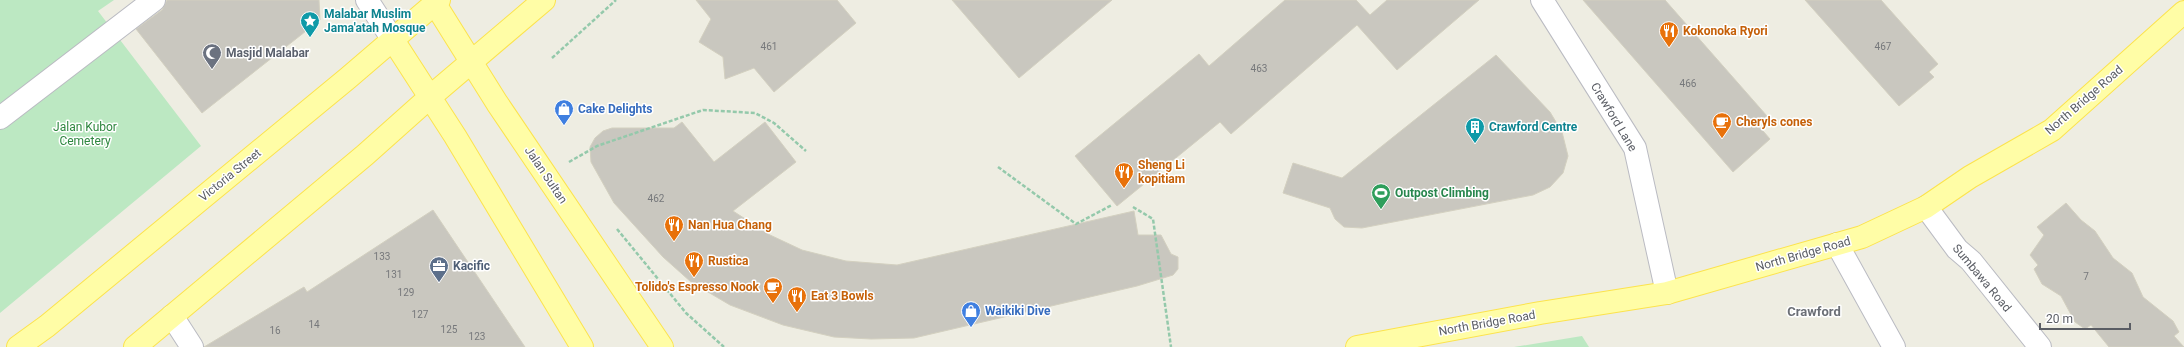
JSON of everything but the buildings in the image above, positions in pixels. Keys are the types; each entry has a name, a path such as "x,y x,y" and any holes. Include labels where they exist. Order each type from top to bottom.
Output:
{"main road":[{"path":"136,347 365,155 471,61 544,0"},
{"name":"Victoria Street","path":"18,347 47,326 393,40 435,1"},
{"name":"Jalan Sultan","path":"435,1 471,61 577,222 662,347"},
{"name":"North Bridge Road","path":"1357,347 1540,313 1667,293 1862,237 1926,207 1970,177 2052,130 2184,12"},
{"path":"393,40 430,97 582,347"}],"street":[{"path":"0,118 154,0"},
{"path":"367,0 393,40"},
{"name":"Crawford Lane","path":"1542,0 1636,148 1667,293"},
{"name":"Sumbawa Road","path":"1926,207 1957,249 1971,261 2040,347"},
{"path":"1837,244 1894,347"},
{"path":"172,316 192,347"}],"path":[{"path":"552,58 616,0"},
{"path":"566,164 597,146 703,110 755,113 774,123 806,151"},
{"path":"998,167 1076,224 1112,205"},
{"path":"1133,207 1153,219 1172,347"},
{"path":"615,226 686,313 724,347"}],"green space":[{"name":"Jalan Kubor Cemetery","path":"0,0 114,0 98,11 201,146 0,313"},
{"path":"1582,336 1589,347 1514,347"}],"place":[{"name":"Malabar Muslim Jama'atah Mosque","path":"310,38"},
{"name":"Kokonoka Ryori","path":"1669,48"},
{"name":"Masjid Malabar","path":"212,70"},
{"name":"Cake Delights","path":"564,126"},
{"name":"Cheryls cones","path":"1722,139"},
{"name":"Crawford Centre","path":"1475,144"},
{"name":"Sheng Li kopitiam","path":"1124,189"},
{"name":"Outpost Climbing","path":"1381,210"},
{"name":"Nan Hua Chang","path":"674,242"},
{"name":"Rustica","path":"694,278"},
{"name":"Kacific","path":"439,283"},
{"name":"Tolido's Espresso Nook","path":"773,304"},
{"name":"Eat 3 Bowls","path":"797,313"},
{"name":"Waikiki Dive","path":"971,328"}],"district":[{"name":"Crawford","path":"1814,311"}]}
